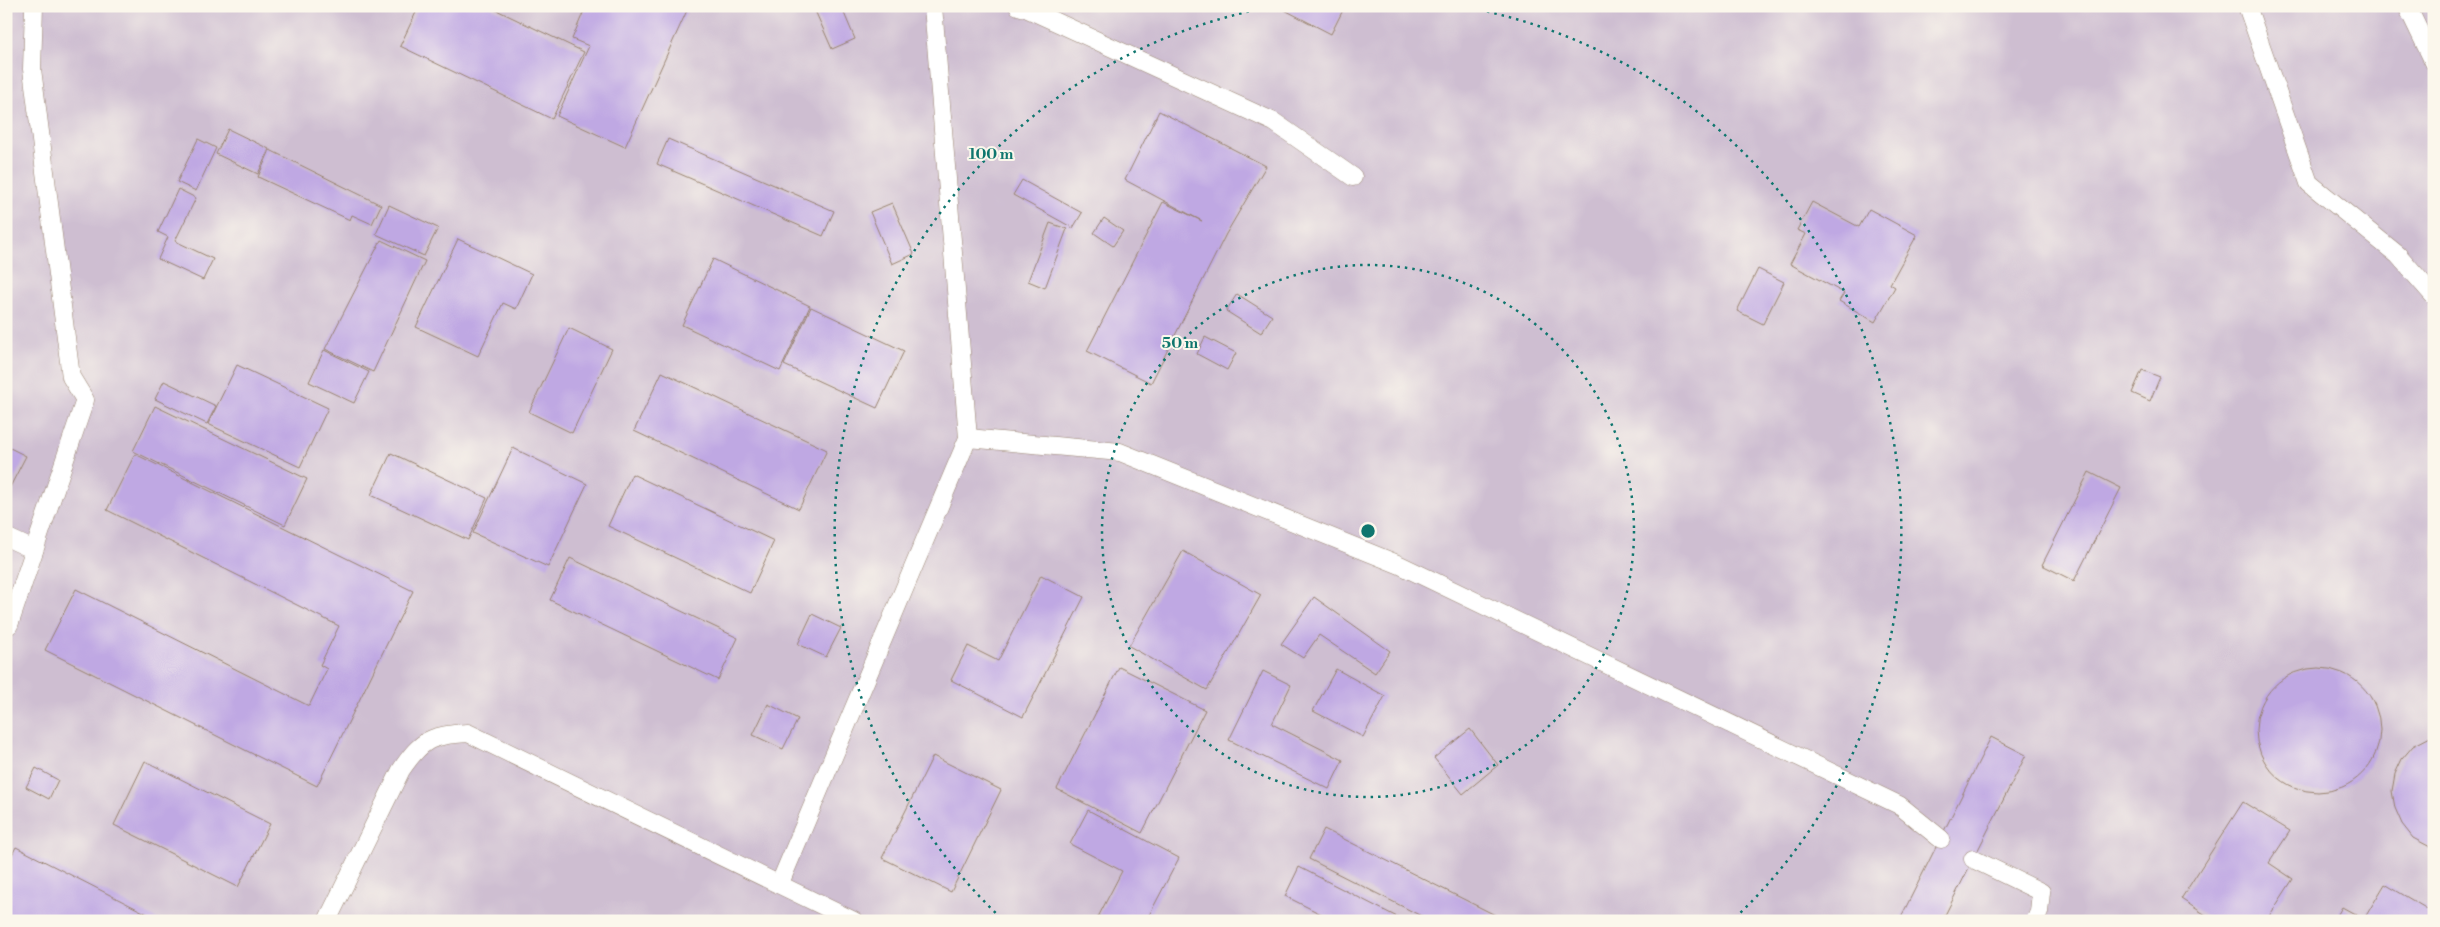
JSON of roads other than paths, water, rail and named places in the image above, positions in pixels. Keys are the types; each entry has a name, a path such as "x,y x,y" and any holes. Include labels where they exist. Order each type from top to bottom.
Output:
{"lane":[{"path":"9,624 85,400 70,377 32,69 34,6"},
{"path":"780,883 968,438 933,6"},
{"path":"1018,6 1274,122 1353,177"},
{"path":"2247,6 2309,183 2398,255 2433,295"},
{"path":"2407,6 2434,62"},
{"path":"968,438 1120,452 1400,564 1899,805 1940,839"},
{"path":"6,537 34,550"},
{"path":"327,921 401,770 417,748 440,734 468,733 780,883 854,921"},
{"path":"1973,859 2041,892 2039,912 2035,921"}]}
